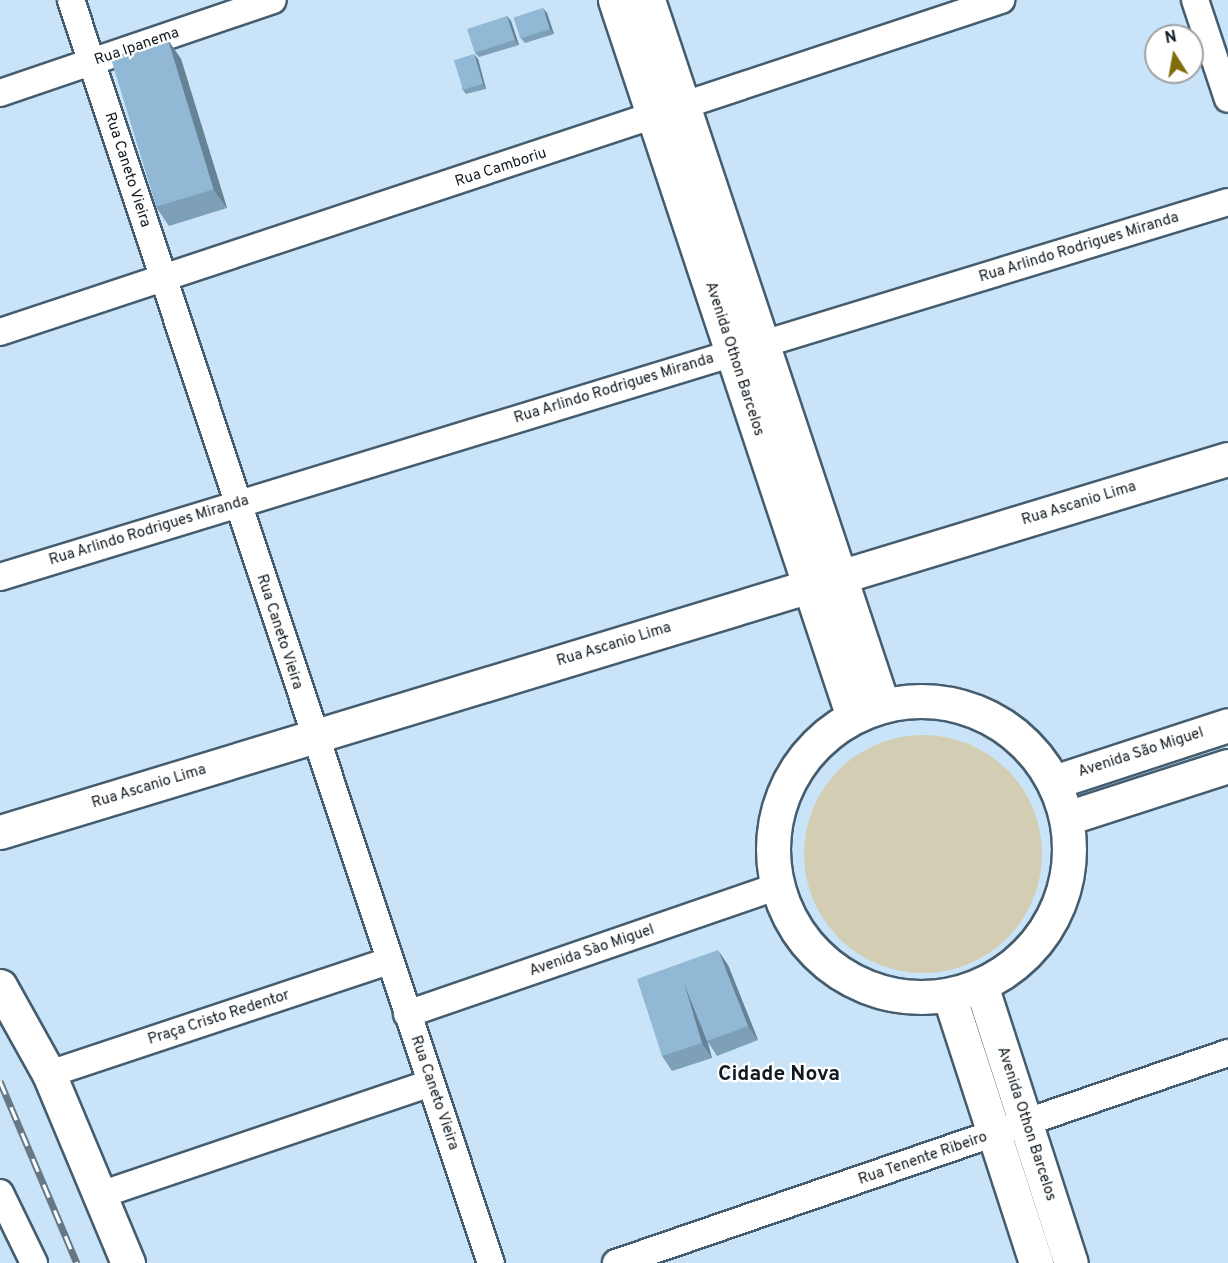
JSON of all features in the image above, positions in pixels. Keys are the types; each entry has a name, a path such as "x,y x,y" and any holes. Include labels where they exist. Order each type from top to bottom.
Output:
{"street":[{"name":"Rua Caneto Vieira","path":"71,0 491,1263"},
{"name":"Rua Ipanema","path":"0,93 273,0"},
{"name":"Avenida Othon Barcelos","path":"615,0 669,112 762,344 840,577 868,711"},
{"name":"Avenida Othon Barcelos","path":"648,0 669,112 732,353 809,586 868,711"},
{"name":"Rua Camboriu","path":"0,332 1001,0"},
{"path":"1195,0 1228,99"},
{"name":"Rua Arlindo Rodrigues Miranda","path":"0,577 1228,202"},
{"name":"Rua Ascanio Lima","path":"0,832 1228,459"},
{"path":"923,701 953,705 999,723 1031,748 1054,782 1067,818 1070,858 1057,907 1043,934 1015,964 981,985 949,995 904,997 861,985 823,962 801,936 776,887 772,837 784,789 813,747 868,711 923,701"},
{"name":"Avenida São Miguel","path":"1054,782 1228,725"},
{"path":"1067,818 1228,766"},
{"name":"Avenida Sào Miguel","path":"407,1014 776,887"},
{"name":"Praça Cristo Redentor","path":"49,1074 389,961"},
{"name":"Avenida Othon Barcelos","path":"981,985 1071,1263"},
{"path":"0,986 49,1074 98,1196 128,1263"},
{"path":"949,995 992,1136 1036,1263"},
{"name":"Rua Tenente Ribeiro","path":"616,1263 992,1136 1228,1053"},
{"path":"98,1196 430,1083"},
{"path":"0,1193 34,1263"}],"shaded area":[{"path":"911,735 935,735 958,740 979,749 999,762 1015,778 1028,798 1037,819 1042,854 1040,877 1033,900 1015,930 999,946 979,959 958,968 935,973 911,973 888,968 867,959 847,946 831,930 818,910 809,889 804,866 804,842 809,819 818,798 831,778 847,762 867,749 888,740"}],"building":[{"path":"543,8 550,29 520,39 514,18"},
{"path":"507,16 515,40 475,53 467,29"},
{"path":"168,40 214,189 156,207 111,58"},
{"path":"474,54 483,84 463,90 454,60"},
{"path":"718,950 748,1026 707,1041 683,981 702,1043 662,1056 637,979"}],"railway":[{"path":"0,1081 77,1263"}],"district":[{"name":"Cidade Nova","path":"779,1075"}]}
